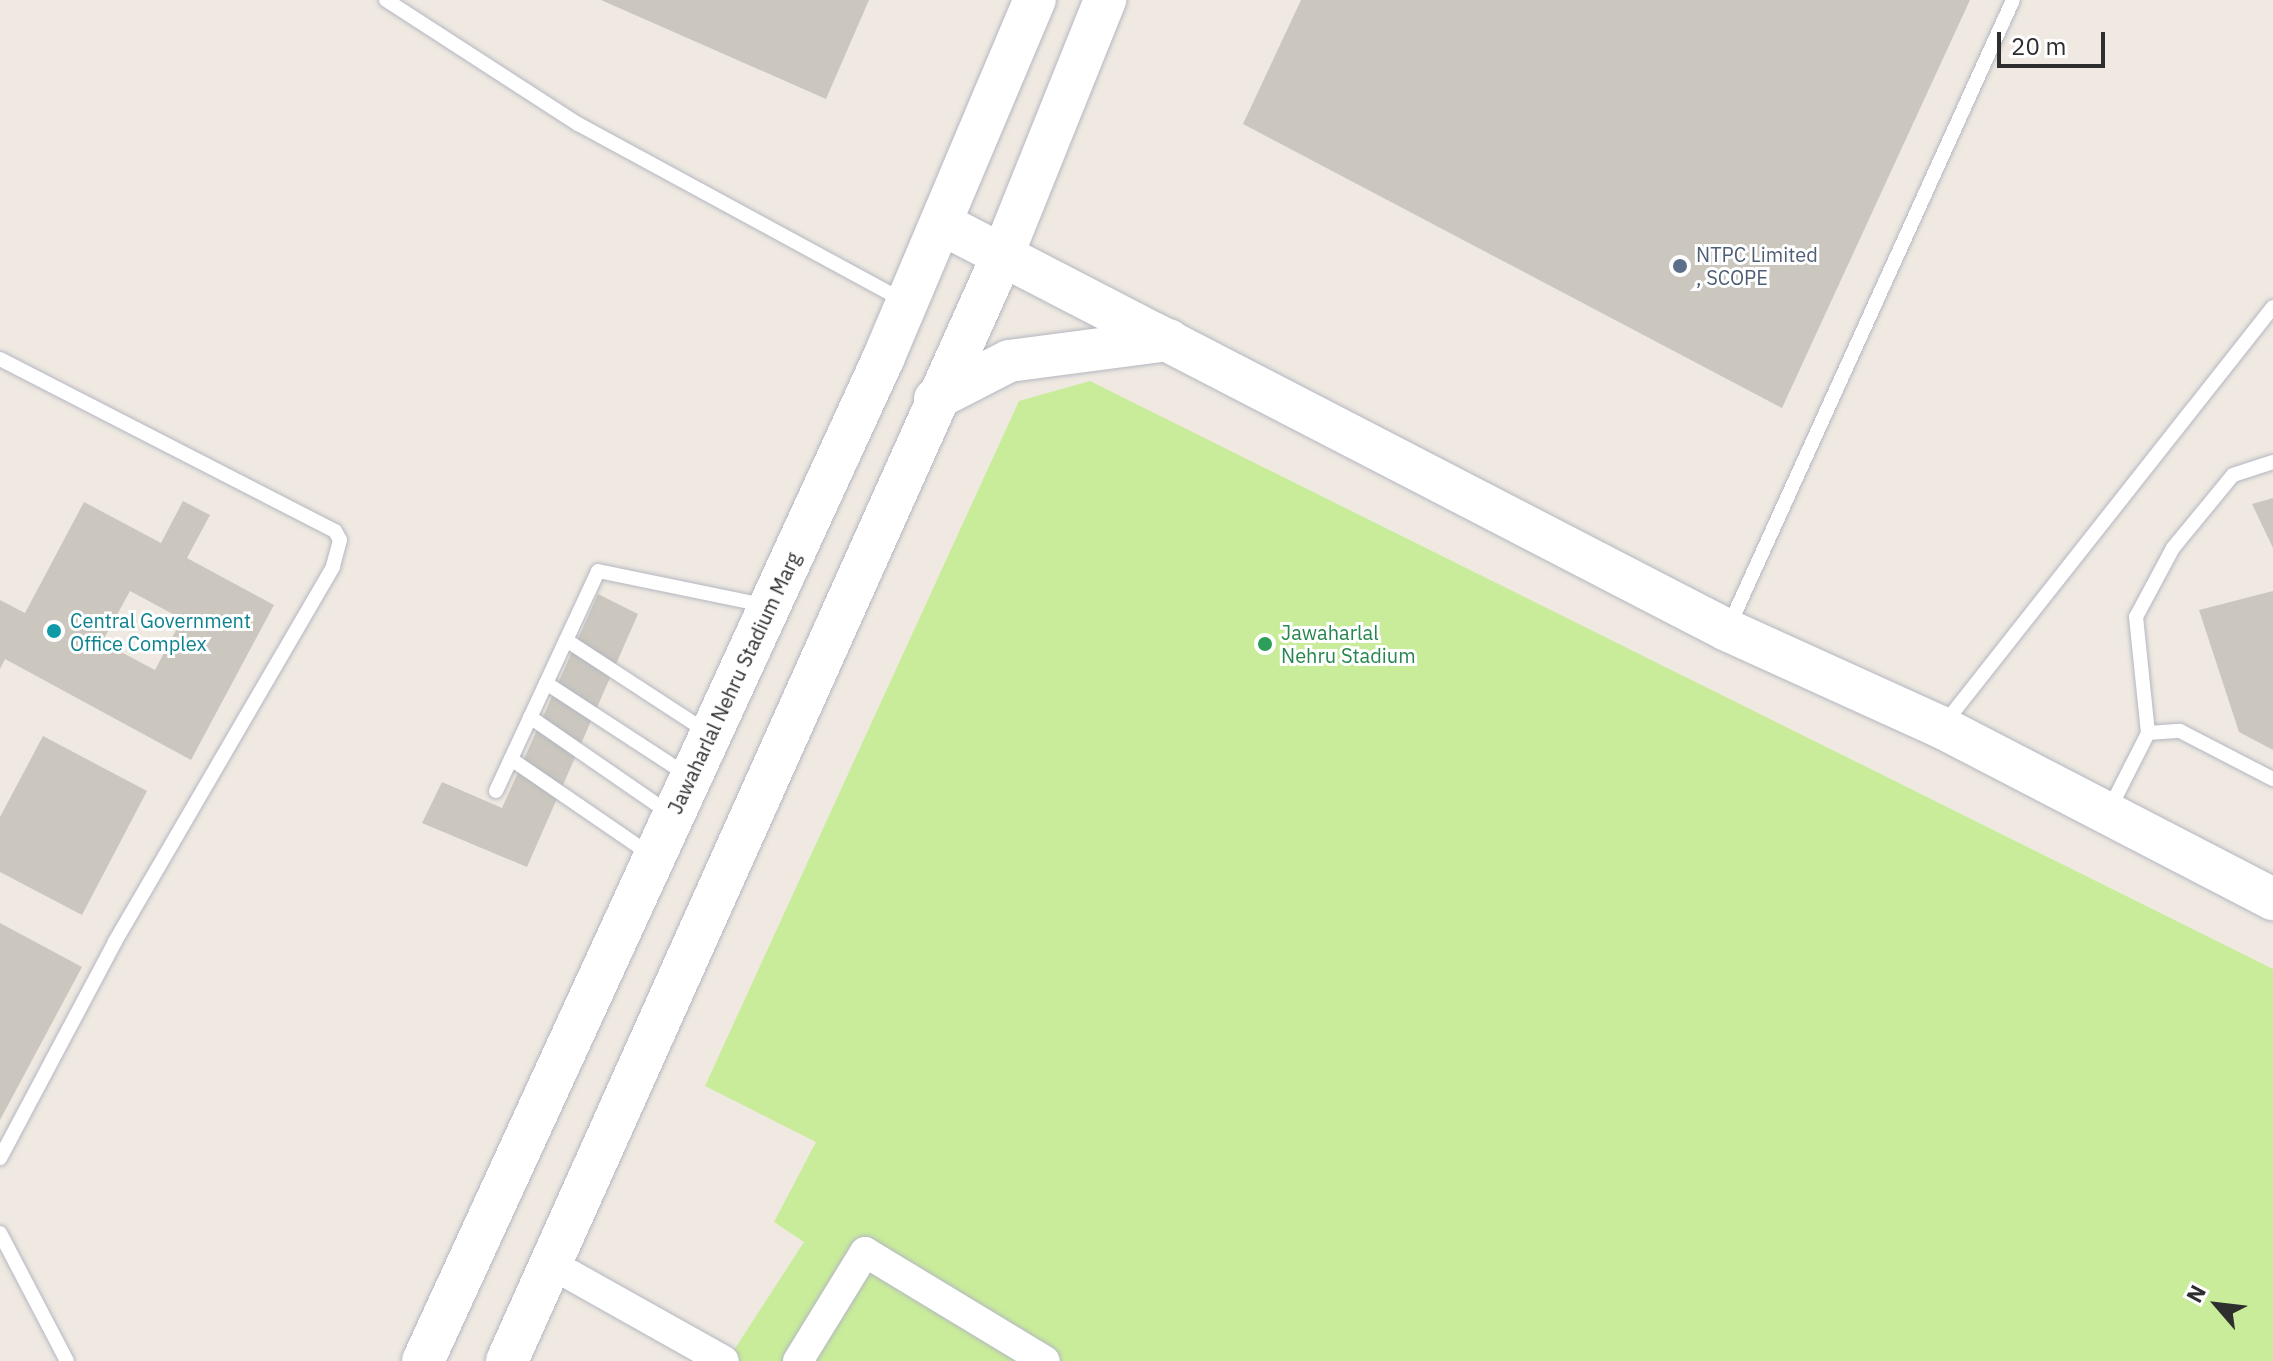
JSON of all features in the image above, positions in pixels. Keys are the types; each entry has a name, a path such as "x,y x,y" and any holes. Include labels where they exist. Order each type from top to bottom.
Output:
{"street":[{"name":"Jawaharlal Nehru Stadium Marg","path":"423,1361 908,304 1035,0"},
{"path":"507,1361 935,399 1003,254 1105,0"},
{"path":"942,224 1727,630 1941,727 2273,899"},
{"path":"935,399 1009,361 1169,340"},
{"path":"798,1361 865,1252 1045,1361"},
{"path":"551,1264 724,1361"}],"lane":[{"path":"386,0 578,124 908,304"},
{"path":"1727,630 2013,0"},
{"path":"1941,727 2273,307"},
{"path":"0,359 335,531 340,540 333,567 115,942 0,1158"},
{"path":"2107,814 2148,733 2136,617 2173,548 2233,475 2273,462"},
{"path":"496,791 598,571 769,606"},
{"path":"566,640 710,735"},
{"path":"546,683 691,777"},
{"path":"530,717 673,815"},
{"path":"2148,733 2180,731 2273,779"},
{"path":"511,759 654,857"},
{"path":"0,1233 67,1361"}],"green space":[{"name":"Jawaharlal Nehru Stadium","path":"1090,381 2273,969 2273,1361 727,1361 804,1242 774,1222 816,1142 705,1086 1019,401"}],"building":[{"path":"601,0 869,0 826,99"},
{"name":"NTPC Limited , SCOPE","path":"1301,0 1970,0 1782,408 1243,124"},
{"path":"2273,498 2273,548 2252,504"},
{"name":"Central Government Office Complex","path":"183,501 210,515 187,558 274,605 191,760 5,659 0,669 0,600 25,613 84,502 161,543","holes":["130,591 182,619 155,670 102,642"]},
{"path":"2273,591 2273,750 2239,732 2199,610"},
{"path":"598,594 638,614 527,867 422,823 442,782 502,808"},
{"path":"43,736 147,791 82,915 0,872 0,817"},
{"path":"0,923 82,967 0,1120"}],"place":[{"name":"NTPC Limited , SCOPE","path":"1680,266"},
{"name":"Central Government Office Complex","path":"54,631"},
{"name":"Jawaharlal Nehru Stadium","path":"1265,644"}]}
